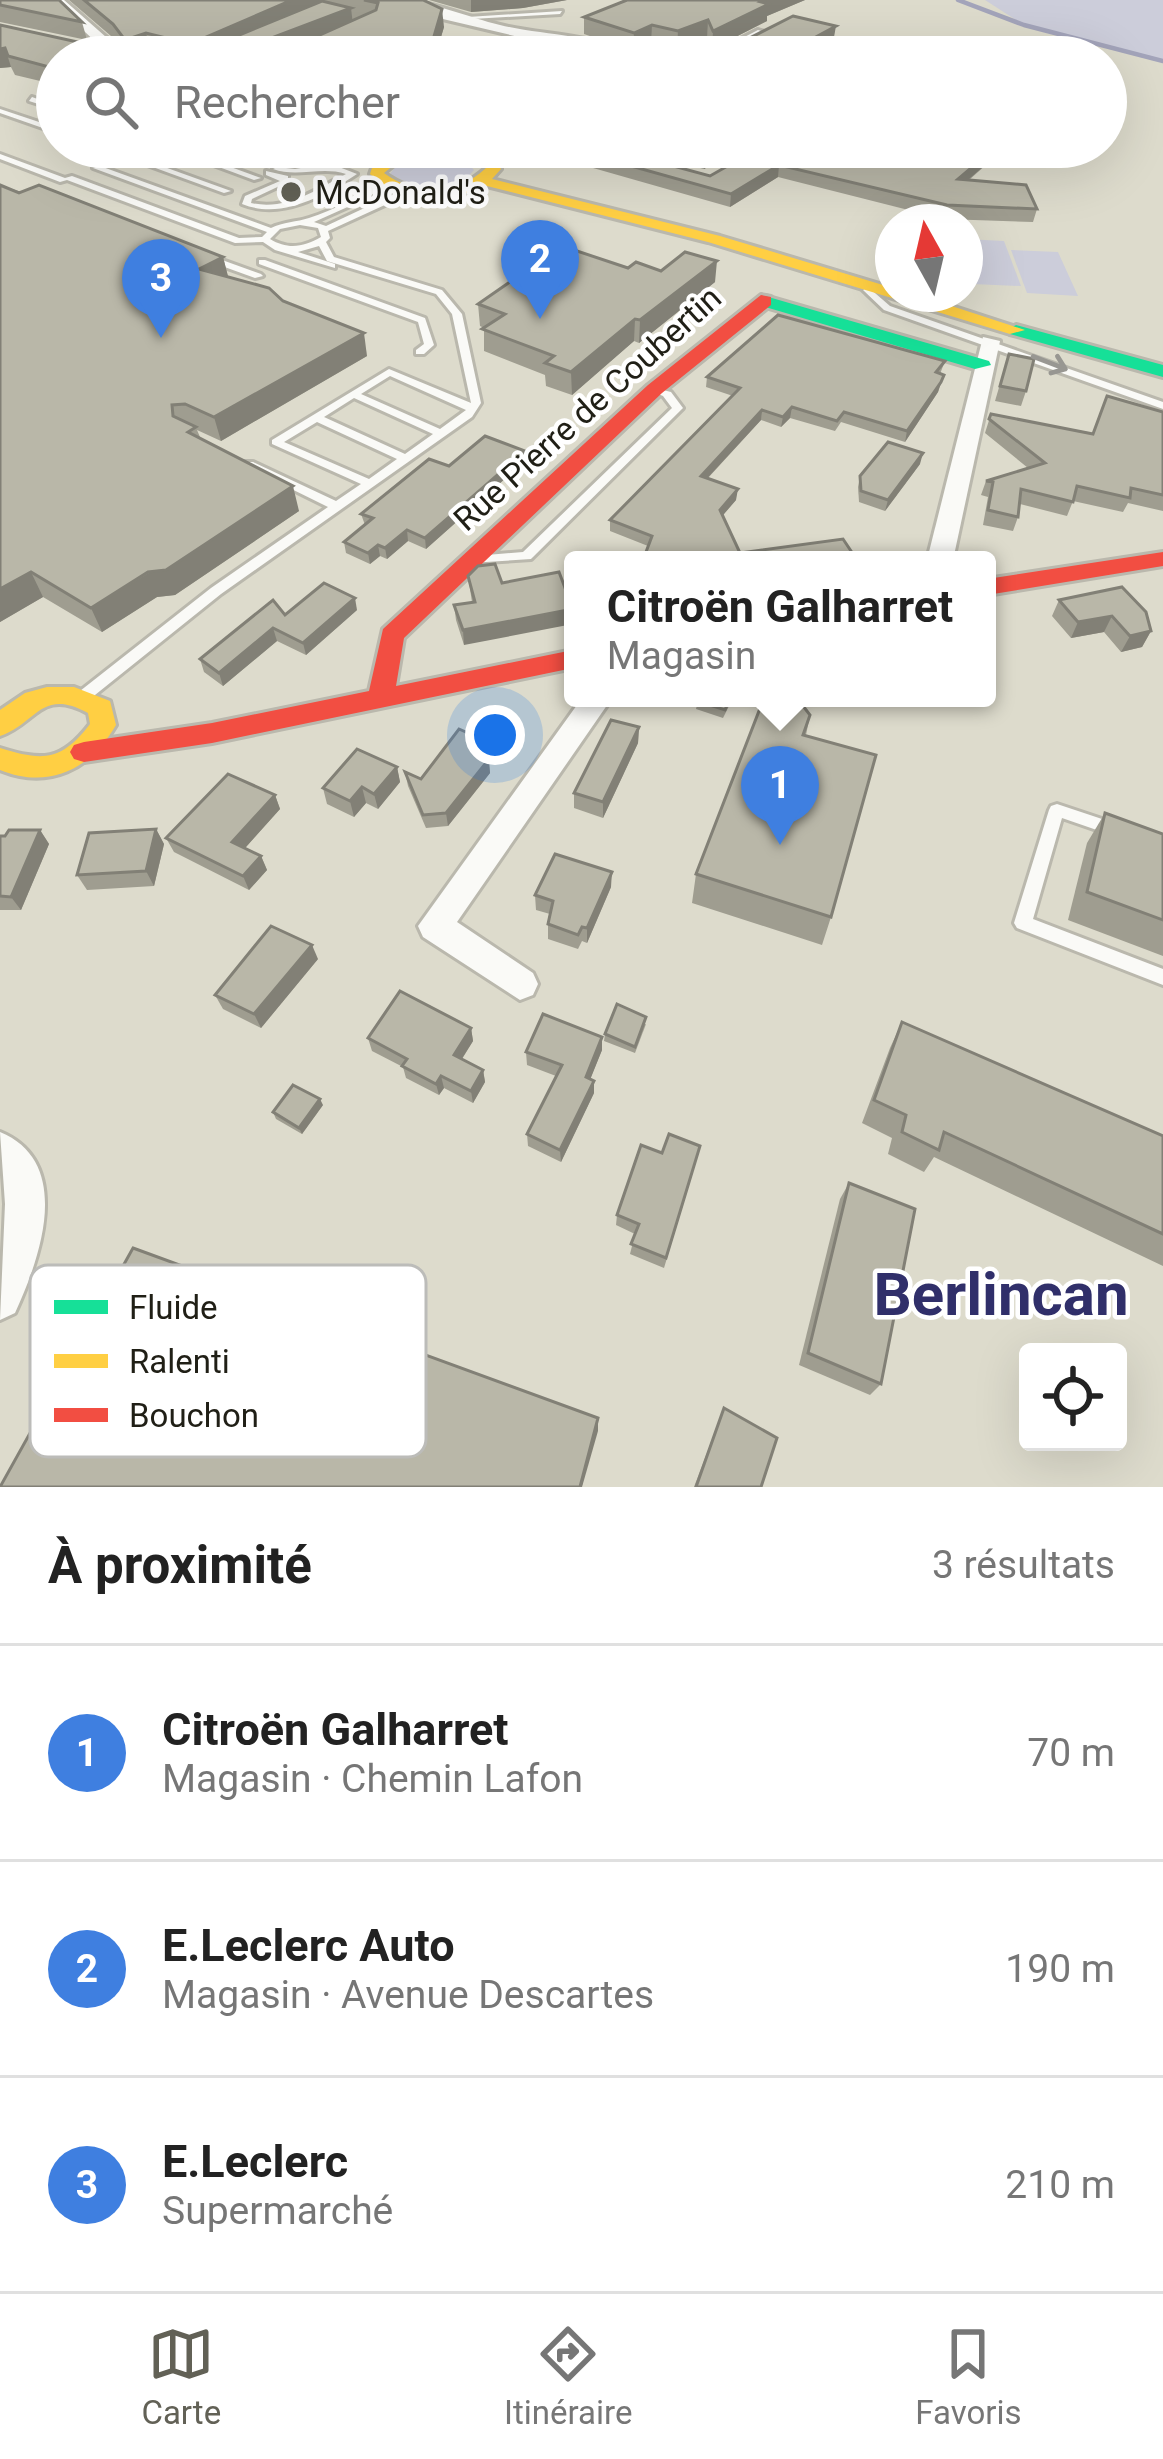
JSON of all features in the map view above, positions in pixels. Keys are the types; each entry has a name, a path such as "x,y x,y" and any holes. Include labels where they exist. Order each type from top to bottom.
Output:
{"street":[{"path":"57,0 97,36"},
{"path":"406,0 509,36"},
{"path":"756,36 772,28"},
{"path":"410,168 451,192 484,181 492,168"},
{"path":"484,181 714,239 865,288 1163,370"},
{"name":"Rue Pierre de Coubertin","path":"381,696 392,634 656,388 761,301 986,353"},
{"path":"942,551 986,353"},
{"path":"996,586 1163,559"},
{"path":"0,758 20,770 38,770 84,752 212,734 564,661"},
{"path":"6,710 51,694 85,695 101,708 103,725 84,752"},
{"path":"103,725 350,702"},
{"path":"520,984 435,926 592,707"},
{"path":"0,1152 27,1194 28,1224 0,1298"}],"lane":[{"path":"450,18 560,12"},
{"path":"32,99 36,100"},
{"path":"0,111 36,124"},
{"path":"0,156 238,241 307,222 367,195 392,168"},
{"path":"97,168 267,235 278,248 394,290 439,292"},
{"path":"162,168 227,191"},
{"path":"229,168 257,178"},
{"path":"277,169 290,174 310,168"},
{"path":"277,169 284,182 248,198 246,204 266,211 284,208 353,174 335,168"},
{"path":"85,695 216,591 472,409 475,391 457,314 439,292 329,259 321,242 326,229 391,168"},
{"path":"307,222 326,229"},
{"path":"278,248 305,248 321,242"},
{"path":"194,253 258,276"},
{"path":"262,262 422,320 428,345 420,352"},
{"path":"865,288 887,308 986,353 1163,406"},
{"path":"370,484 276,442 388,372 472,409"},
{"path":"353,394 441,434"},
{"path":"316,417 406,459"},
{"path":"230,455 338,507"},
{"path":"1142,840 1057,810 1023,923 1163,977"}],"shaded area":[{"path":"985,0 1163,0 1163,61 1127,52 1127,36 1066,36 1024,25"},
{"path":"394,168 474,170 456,183 434,187 411,184 390,174"},
{"path":"983,240 1004,241 1021,286 983,284"},
{"path":"1011,250 1058,252 1078,296 1027,293"}],"building":[{"path":"0,0 59,0 82,22 0,5"},
{"path":"84,0 292,0 209,36 122,36"},
{"path":"364,0 423,0 442,9 434,36 320,36 376,10 378,3"},
{"path":"627,0 766,0 761,2 769,4 713,31 708,20 678,31 652,25 634,33 584,17"},
{"path":"322,1 351,8 277,36 237,36"},
{"path":"793,16 836,26 818,36 754,36"},
{"path":"0,25 50,36 36,36 36,64 0,49"},
{"path":"638,168 680,168 710,176 724,168 774,168 731,194"},
{"path":"792,168 971,168 958,179 1026,185 1037,209 943,204"},
{"path":"0,185 19,193 39,185 223,257 199,269 269,288 283,301 364,333 214,417 185,404 172,405 173,416 196,427 188,432 293,486 166,570 148,572 91,608 31,572 0,589"},
{"path":"562,246 628,268 636,262 661,271 685,252 717,261 571,372 545,363 554,356 482,329 505,314 478,304"},
{"path":"778,315 945,361 936,372 944,375 941,382 907,431 844,412 837,421 792,407 783,417 762,410 701,476 738,489 720,510 739,551 646,551 652,536 610,520 740,388 707,377"},
{"path":"1009,354 1034,359 1026,391 1000,386"},
{"path":"1107,396 1163,412 1163,495 1131,488 1130,498 1077,486 1073,502 1021,489 1018,517 988,510 993,482 986,481 1045,463 989,419 991,414 1093,434"},
{"path":"485,436 525,451 425,538 407,530 385,548 378,545 368,553 344,542 373,518 361,514 429,459 449,466"},
{"path":"888,442 923,453 888,500 861,491 860,476"},
{"path":"843,539 851,551 755,551"},
{"path":"495,564 502,583 559,572 564,611 463,630 454,605 475,602 468,576 478,566"},
{"path":"324,583 355,598 303,643 273,628 219,673 200,659 273,600 285,615"},
{"path":"1122,587 1146,612 1151,631 1130,636 1112,616 1078,622 1059,600"},
{"path":"761,707 804,707 810,715 803,735 876,755 831,917 696,874"},
{"path":"611,720 639,727 603,802 574,793"},
{"path":"459,729 488,742 479,755 489,759 446,813 423,815 405,772 421,779"},
{"path":"357,749 397,767 374,794 362,787 350,801 323,788"},
{"path":"228,774 275,795 232,842 261,856 243,876 166,838"},
{"path":"1105,813 1163,834 1163,920 1087,892"},
{"path":"156,829 146,871 77,875 89,833"},
{"path":"9,830 40,830 11,897 0,896 0,836"},
{"path":"555,854 612,872 587,928 582,927 578,935 548,924 553,901 535,895"},
{"path":"271,926 312,945 254,1014 215,995"},
{"path":"400,991 471,1028 454,1055 483,1070 471,1091 441,1076 436,1084 402,1066 407,1059 368,1038"},
{"path":"617,1004 646,1017 635,1047 605,1034"},
{"path":"543,1014 602,1037 586,1077 594,1081 560,1150 527,1134 562,1065 526,1052"},
{"path":"902,1022 1163,1136 1163,1234 944,1132 939,1150 902,1132 906,1115 874,1100"},
{"path":"293,1085 320,1099 299,1128 273,1112"},
{"path":"669,1134 700,1146 666,1258 631,1244 639,1224 617,1215 641,1145 662,1153"},
{"path":"849,1183 915,1209 881,1384 808,1353"},
{"path":"133,1248 180,1265 124,1265"},
{"path":"426,1355 598,1418 580,1487 0,1487 30,1433 30,1457 426,1457"},
{"path":"724,1408 777,1438 761,1487 696,1487"}],"waterway":[{"path":"958,0 1066,36"},
{"path":"1127,52 1163,61"}],"traffic: fast":[{"path":"765,301 982,365"},
{"path":"1016,330 1163,371"}],"traffic: slow":[{"path":"378,168 377,174 405,191 437,195 468,188 493,168"},
{"path":"484,181 714,239 1016,330"},
{"path":"0,726 22,706 60,695 101,708 103,725 83,750 58,765 30,768 0,758"}],"traffic: jam":[{"path":"381,696 392,635 655,389 765,301"},
{"path":"996,586 1163,559"},
{"path":"84,752 212,733 564,661"}],"place":[{"name":"McDonald's","path":"291,192"},
{"name":"E.Leclerc Auto","path":"540,319"},
{"name":"E.Leclerc","path":"161,338"},
{"name":"Citroën Galharret","path":"780,845"}],"district":[{"name":"Berlincan","path":"1001,1294"}]}
